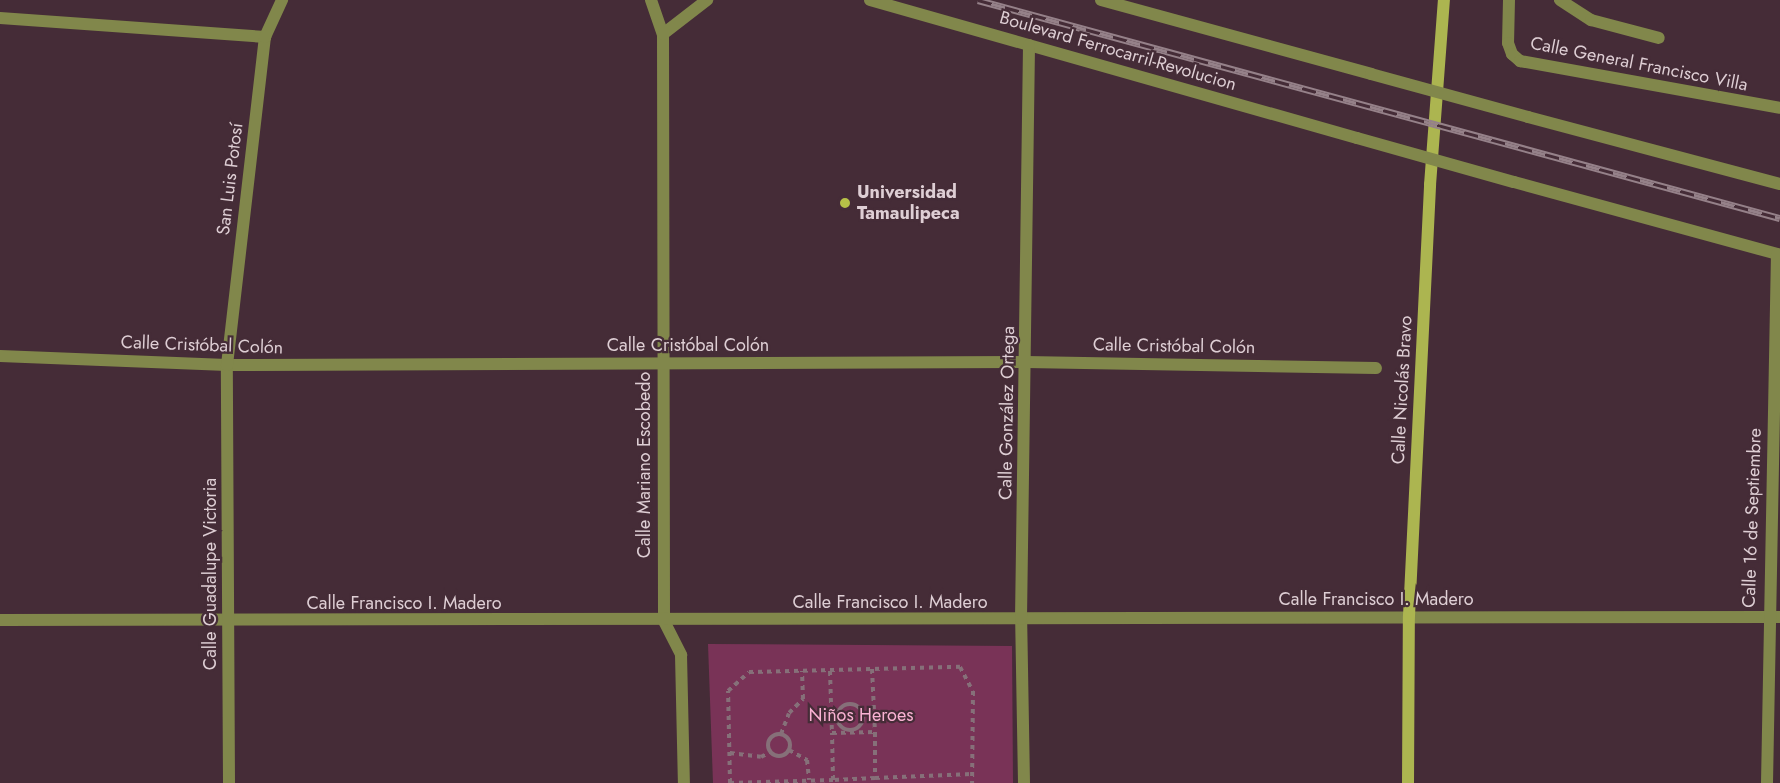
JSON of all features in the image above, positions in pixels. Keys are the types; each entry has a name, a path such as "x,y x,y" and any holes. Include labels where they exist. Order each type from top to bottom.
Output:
{"main road":[{"name":"Calle Nicolás Bravo","path":"1408,783 1409,616 1430,185 1444,0"}],"street":[{"name":"San Luis Potosí","path":"226,365 266,37 282,0"},
{"name":"Calle Mariano Escobedo","path":"651,0 663,34 664,621 681,655 684,783"},
{"path":"663,34 707,0"},
{"name":"Boulevard Ferrocarril-Revolucion","path":"870,0 1514,182 1779,254"},
{"path":"1101,0 1780,184"},
{"name":"Calle General Francisco Villa","path":"1509,0 1508,43 1512,54 1520,61 1780,108"},
{"path":"1560,0 1591,20 1659,38"},
{"path":"0,18 266,37"},
{"name":"Calle González Ortega","path":"1024,783 1021,619 1029,45"},
{"name":"Calle 16 de Septiembre","path":"1767,783 1774,617 1779,254"},
{"name":"Calle Cristóbal Colón","path":"0,356 226,365 1026,362 1376,368"},
{"name":"Calle Guadalupe Victoria","path":"226,365 229,783"},
{"name":"Calle Francisco I. Madero","path":"0,620 664,621 1409,616 1774,617"}],"path":[{"path":"972,774 850,781 730,783 728,691 749,672 960,667 973,691 972,783"},
{"path":"872,669 875,778"},
{"path":"830,670 833,780"},
{"path":"770,752 769,739 781,734 789,713 803,699 802,671"},
{"path":"850,704 861,710 860,726 852,730 840,726 837,718 842,707 850,704"},
{"path":"832,733 875,732"},
{"path":"781,734 789,740 789,750"},
{"path":"770,752 780,757 789,750"},
{"path":"789,750 807,760 809,780"},
{"path":"730,753 761,757 770,752"}],"green space":[{"name":"Niños Heroes","path":"708,644 1012,646 1013,783 713,783"}],"railway":[{"path":"978,0 1780,218"}],"place":[{"name":"Universidad Tamaulipeca","path":"845,203"}]}
